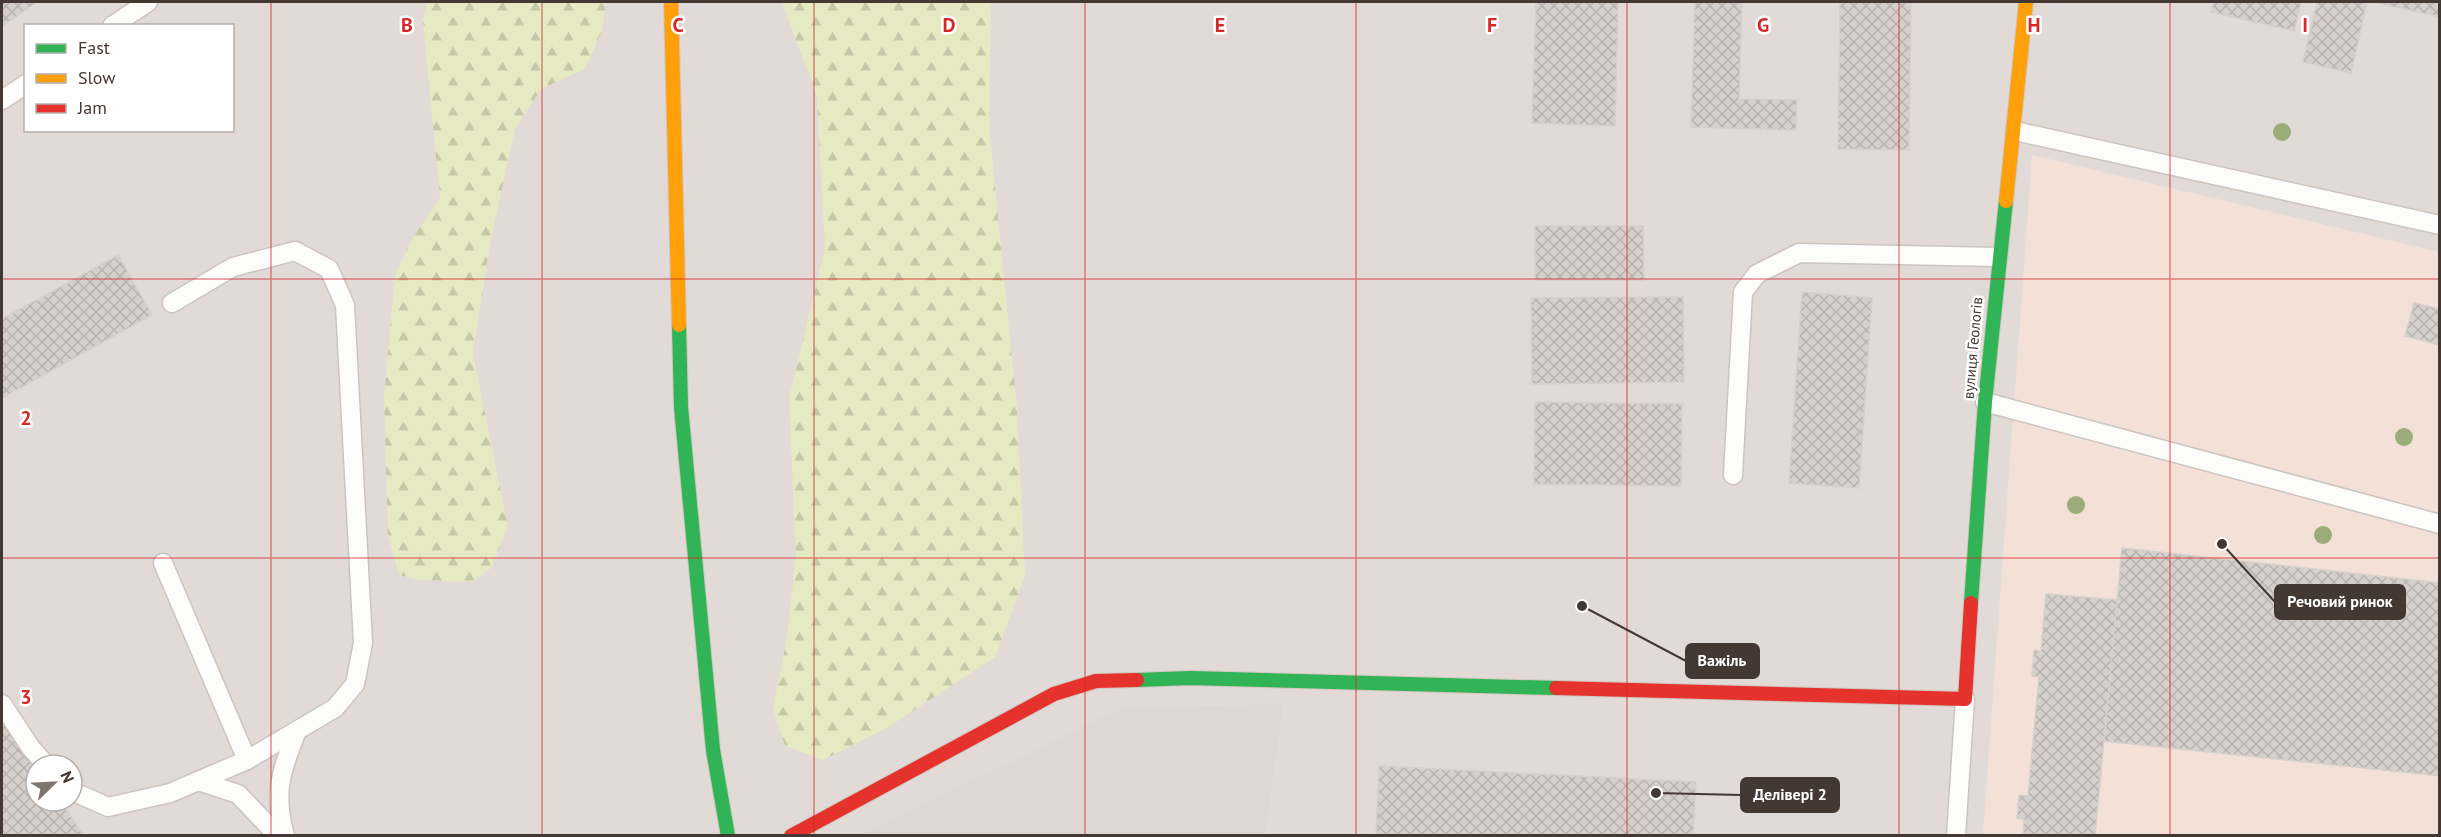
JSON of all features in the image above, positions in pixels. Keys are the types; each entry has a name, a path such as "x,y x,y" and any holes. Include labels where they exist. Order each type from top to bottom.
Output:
{"street":[{"path":"671,2 681,407 713,750 728,836"},
{"name":"вулиця Геологів","path":"1965,699 1985,402 1998,257 2014,130 2026,2"},
{"path":"791,836 1054,694 1096,681 1190,678 1965,699"}],"lane":[{"path":"115,24 148,2"},
{"path":"2,100 24,85"},
{"path":"2014,130 2439,225"},
{"path":"84,796 108,807 170,793 247,760 335,708 355,684 363,643 345,305 329,269 295,251 233,267 172,303"},
{"path":"1733,475 1743,292 1757,274 1799,253 1998,257"},
{"path":"1985,402 2439,524"},
{"path":"163,563 247,760"},
{"path":"1956,836 1965,699"},
{"path":"2,704 35,753"},
{"path":"285,836 280,819 279,777 297,731"},
{"path":"198,781 238,794 278,836"}],"shaded area":[{"path":"2,2 2439,2 2439,252 2032,155 1983,835 2,836"},
{"path":"2032,155 2439,252 2439,835 1983,836"},
{"path":"1283,704 1265,835 860,835 1120,709"}],"green space":[{"path":"427,2 606,2 602,31 585,69 541,89 515,129 490,244 473,354 508,527 491,568 472,582 419,580 399,575 388,534 384,397 395,274 414,236 440,198 423,21"},
{"path":"782,2 991,2 989,126 1017,409 1025,576 995,657 890,726 823,760 785,746 773,708 787,638 796,554 789,399 825,248 817,97"}],"building":[{"path":"2,2 37,2 2,26"},
{"path":"1536,2 1618,2 1615,126 1532,123"},
{"path":"1695,2 1742,2 1739,99 1797,100 1796,130 1691,127"},
{"path":"1840,2 1911,2 1909,150 1838,149"},
{"path":"2214,2 2301,2 2294,31 2211,12"},
{"path":"2317,2 2367,2 2351,73 2303,62"},
{"path":"2373,2 2440,2 2440,17"},
{"path":"1535,226 1643,226 1644,280 1535,280"},
{"path":"118,255 152,315 2,398 2,319"},
{"path":"1802,292 1872,298 1859,488 1789,483"},
{"path":"1683,297 1684,382 1532,384 1531,298"},
{"path":"2414,303 2440,309 2440,345 2405,336"},
{"path":"1535,402 1682,404 1681,486 1534,484"},
{"path":"2122,548 2440,583 2440,776 2104,741"},
{"path":"2046,594 2117,600 2095,836 2023,836 2024,819 2017,818 2019,795 2028,796 2039,677 2032,676 2034,650 2041,651"},
{"path":"2,720 25,753 24,813 68,813 84,836 2,836"},
{"path":"1379,766 1696,782 1693,836 1376,836"}],"traffic: fast":[{"path":"1971,603 1985,402 2006,201"},
{"path":"679,325 681,407 713,750 728,836"},
{"path":"1137,680 1190,678 1556,688"}],"traffic: slow":[{"path":"671,2 679,325"},
{"path":"2006,201 2026,2"}],"traffic: jam":[{"path":"1556,688 1965,699 1971,603"},
{"path":"791,836 1054,694 1096,681 1137,680"}],"place":[{"name":"Речовий ринок","path":"2222,544"},
{"name":"Важіль","path":"1582,606"},
{"name":"Делівері 2","path":"1656,793"}]}
